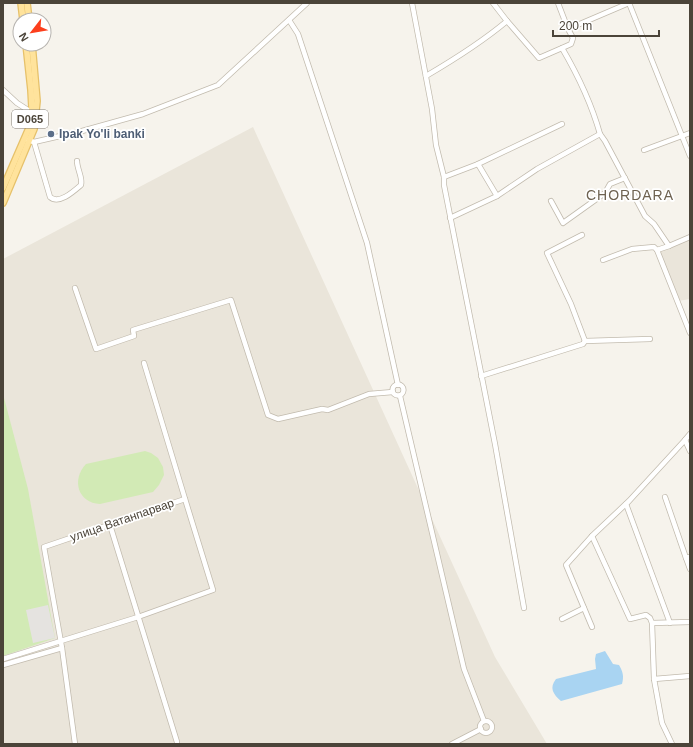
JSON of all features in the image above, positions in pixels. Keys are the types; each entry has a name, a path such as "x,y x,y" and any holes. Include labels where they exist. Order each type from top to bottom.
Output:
{"main road":[{"name":"D065","path":"3,188 29,141 32,90 27,52"},
{"name":"D065","path":"3,202 34,129 37,101 33,52"}],"street":[{"path":"77,161 77,167 82,184 60,200 52,199 29,141 82,131 143,114 218,85 307,3"},
{"path":"412,3 432,109 436,145 444,177 450,218 524,608"},
{"path":"493,3 539,58 571,44 573,38 558,3"},
{"path":"568,29 629,3 690,156"},
{"path":"289,20 298,34 367,243 398,385 402,386 404,391 400,396"},
{"path":"426,76 456,59 489,36 507,21"},
{"path":"562,48 580,80 594,110 600,134 645,216 654,224 669,246"},
{"path":"3,90 17,103 31,112"},
{"path":"444,177 478,164 562,124"},
{"path":"644,150 690,133"},
{"path":"450,218 497,196 544,165 600,134"},
{"path":"478,164 497,196"},
{"path":"551,201 563,223 605,192 610,184 625,178"},
{"path":"582,235 547,253 571,304 585,341"},
{"path":"657,250 690,237"},
{"path":"603,260 632,249 654,247 657,250 690,333"},
{"path":"75,288 96,349 134,336 133,330 231,300 268,415 278,419 322,409 328,410 370,394 393,392 395,395 400,396"},
{"path":"481,376 583,344 585,341 650,339"},
{"path":"144,363 185,499"},
{"path":"393,392 394,387 398,385"},
{"path":"400,396 464,669 484,721"},
{"path":"592,627 566,566 592,536 626,504 690,434"},
{"path":"685,440 690,452"},
{"path":"665,497 688,558 690,569"},
{"name":"улица Ватанпарвар","path":"61,642 138,617 213,590 185,499 44,547 62,648 75,744"},
{"path":"626,504 670,622"},
{"path":"110,524 177,742"},
{"path":"592,536 630,619 646,615 650,618 652,624 654,679 662,723 672,744"},
{"path":"562,618 584,608"},
{"path":"652,624 690,622"},
{"path":"3,659 61,642"},
{"path":"3,665 62,648"},
{"path":"654,679 690,676"},
{"path":"480,729 487,733 492,730 491,722 484,721"},
{"path":"452,744 480,729 480,726 484,721"}],"shaded area":[{"path":"253,127 495,657 547,744 3,744 3,259"},
{"path":"690,237 690,299 678,301 657,250"},
{"path":"48,605 55,638 33,643 26,610"}],"green space":[{"path":"3,394 28,489 55,638 3,656"},
{"path":"145,451 158,458 163,467 164,475 159,485 153,492 100,504 92,503 86,500 82,495 79,490 78,483 81,470 86,464"}],"water":[{"path":"605,651 613,664 619,665 623,676 622,684 561,701 554,693 552,688 556,679 596,669 596,654"}],"place":[{"name":"Ipak Yo'li banki","path":"51,134"}],"district":[{"name":"CHORDARA","path":"630,195"}]}
